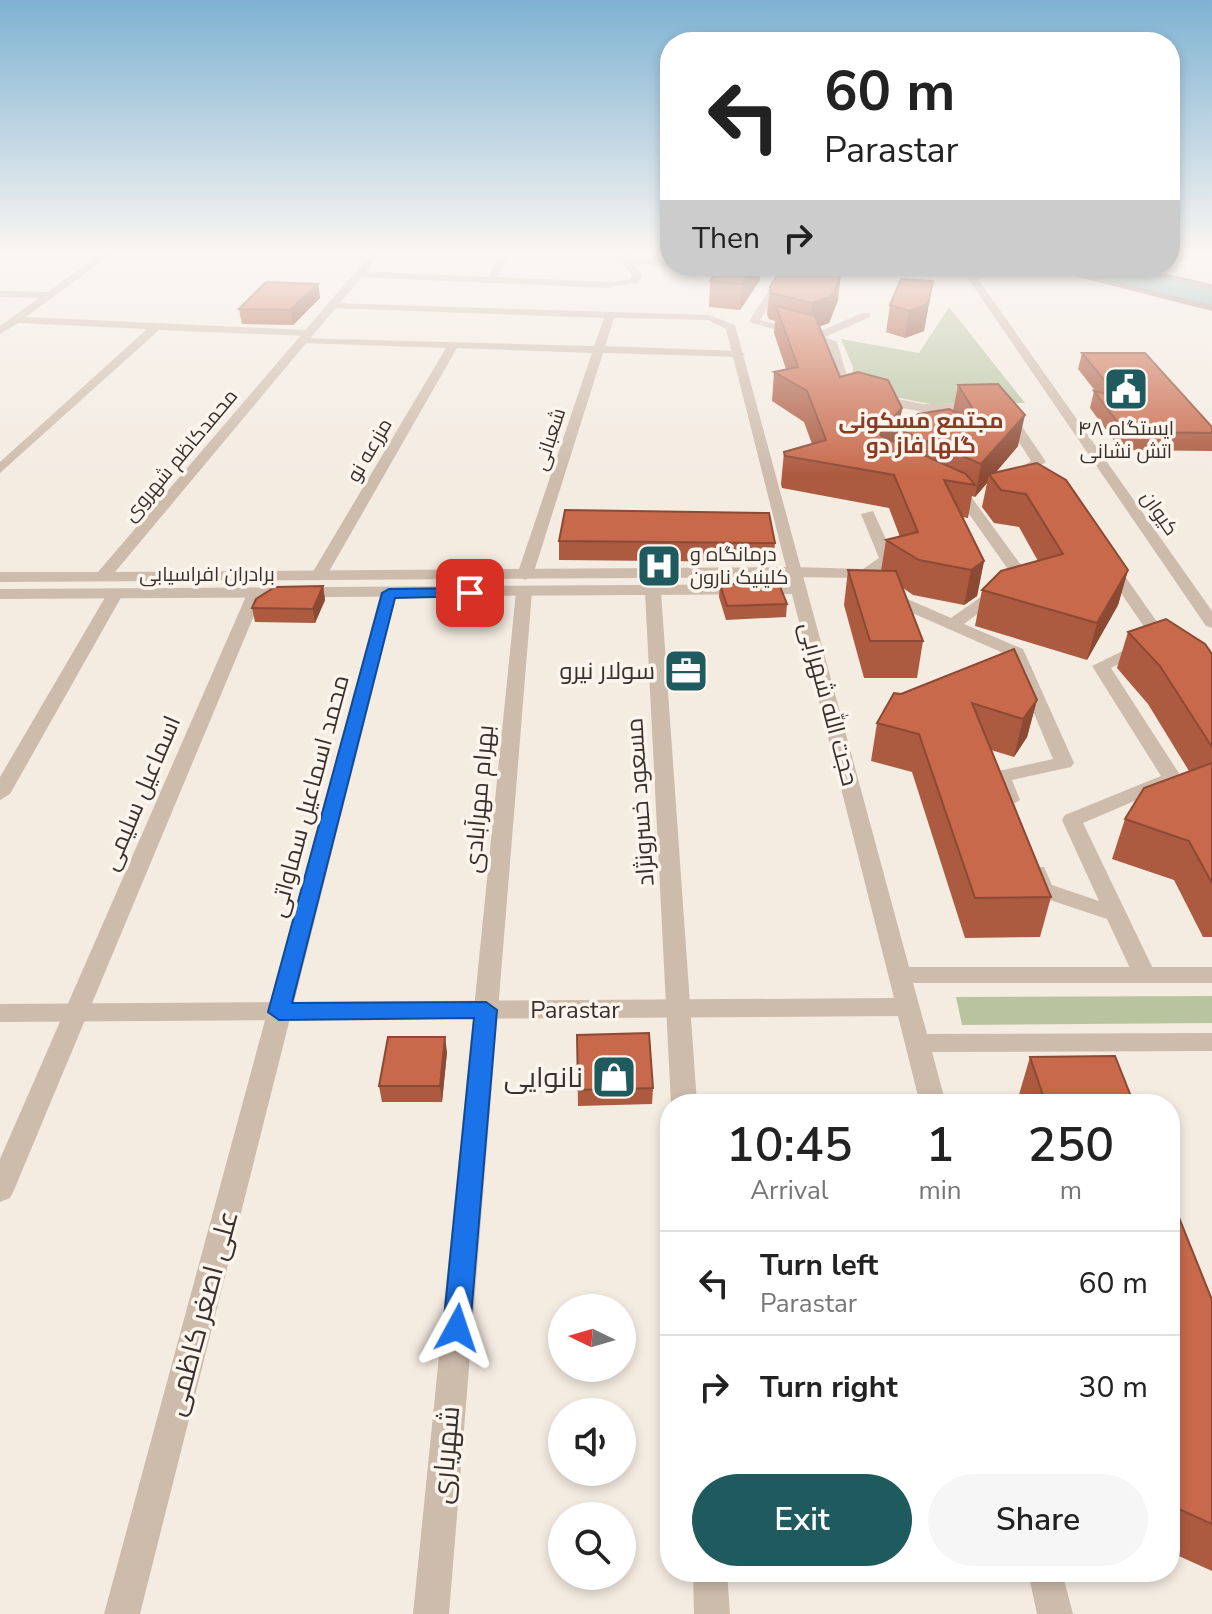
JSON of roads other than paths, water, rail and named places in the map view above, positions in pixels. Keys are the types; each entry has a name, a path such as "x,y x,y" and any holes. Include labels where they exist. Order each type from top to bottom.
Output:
{"street":[{"path":"141,325 453,345 739,354"},
{"name":"محمدکاظم شهروی","path":"103,576 314,325"},
{"name":"شعبانی","path":"525,584 607,325"},
{"name":"حجت الله شهرابی","path":"727,325 731,327 739,354 931,1094"},
{"path":"766,325 831,342 846,393 924,414 1003,407 1039,462 1018,473 1026,488 1039,492"},
{"path":"814,338 843,325"},
{"name":"کیوان","path":"1005,325 1212,623"},
{"path":"0,469 157,326"},
{"name":"مزرعه نو","path":"319,575 453,345"},
{"path":"932,487 967,501 1021,576 952,625"},
{"path":"796,580 866,574 887,559 868,514"},
{"path":"1100,550 1161,639 1101,666 1172,778 1072,820 1144,975"},
{"path":"866,574 873,590 1017,653 1064,763 1001,776 1016,819"},
{"name":"برادران افراسیابی","path":"0,577 319,575 653,592 796,580"},
{"name":"برادران افراسیابی","path":"0,594 389,593 525,584 796,580"},
{"name":"بهرام مهرآبادی","path":"486,1010 525,584"},
{"name":"مسعود خسرونژاد","path":"653,592 683,1094"},
{"name":"محمد اسماعیل سماواتی","path":"279,1012 389,593"},
{"path":"0,794 115,594"},
{"name":"اسماعیل سلیمی","path":"0,1190 255,594"},
{"path":"1027,847 1043,890 1115,914"},
{"path":"901,975 1212,975"},
{"name":"Parastar","path":"0,1013 910,1007"},
{"name":"شهریاری","path":"431,1614 486,1010"},
{"name":"علی اصغر کاظمی","path":"122,1614 279,1012"},
{"path":"918,1043 1212,1042"},
{"path":"710,1582 712,1614"},
{"path":"1047,1582 1055,1614"}],"place":[{"name":"ایستگاه ۴۸ اتش نشانی","path":"1126,389"},
{"name":"درمانگاه و کلینیک نارون","path":"659,566"},
{"name":"سولار نیرو","path":"686,671"},
{"name":"نانوایی","path":"614,1077"}],"district":[{"name":"مجتمع مسکونی گلها فاز دو","path":"921,432"}]}
